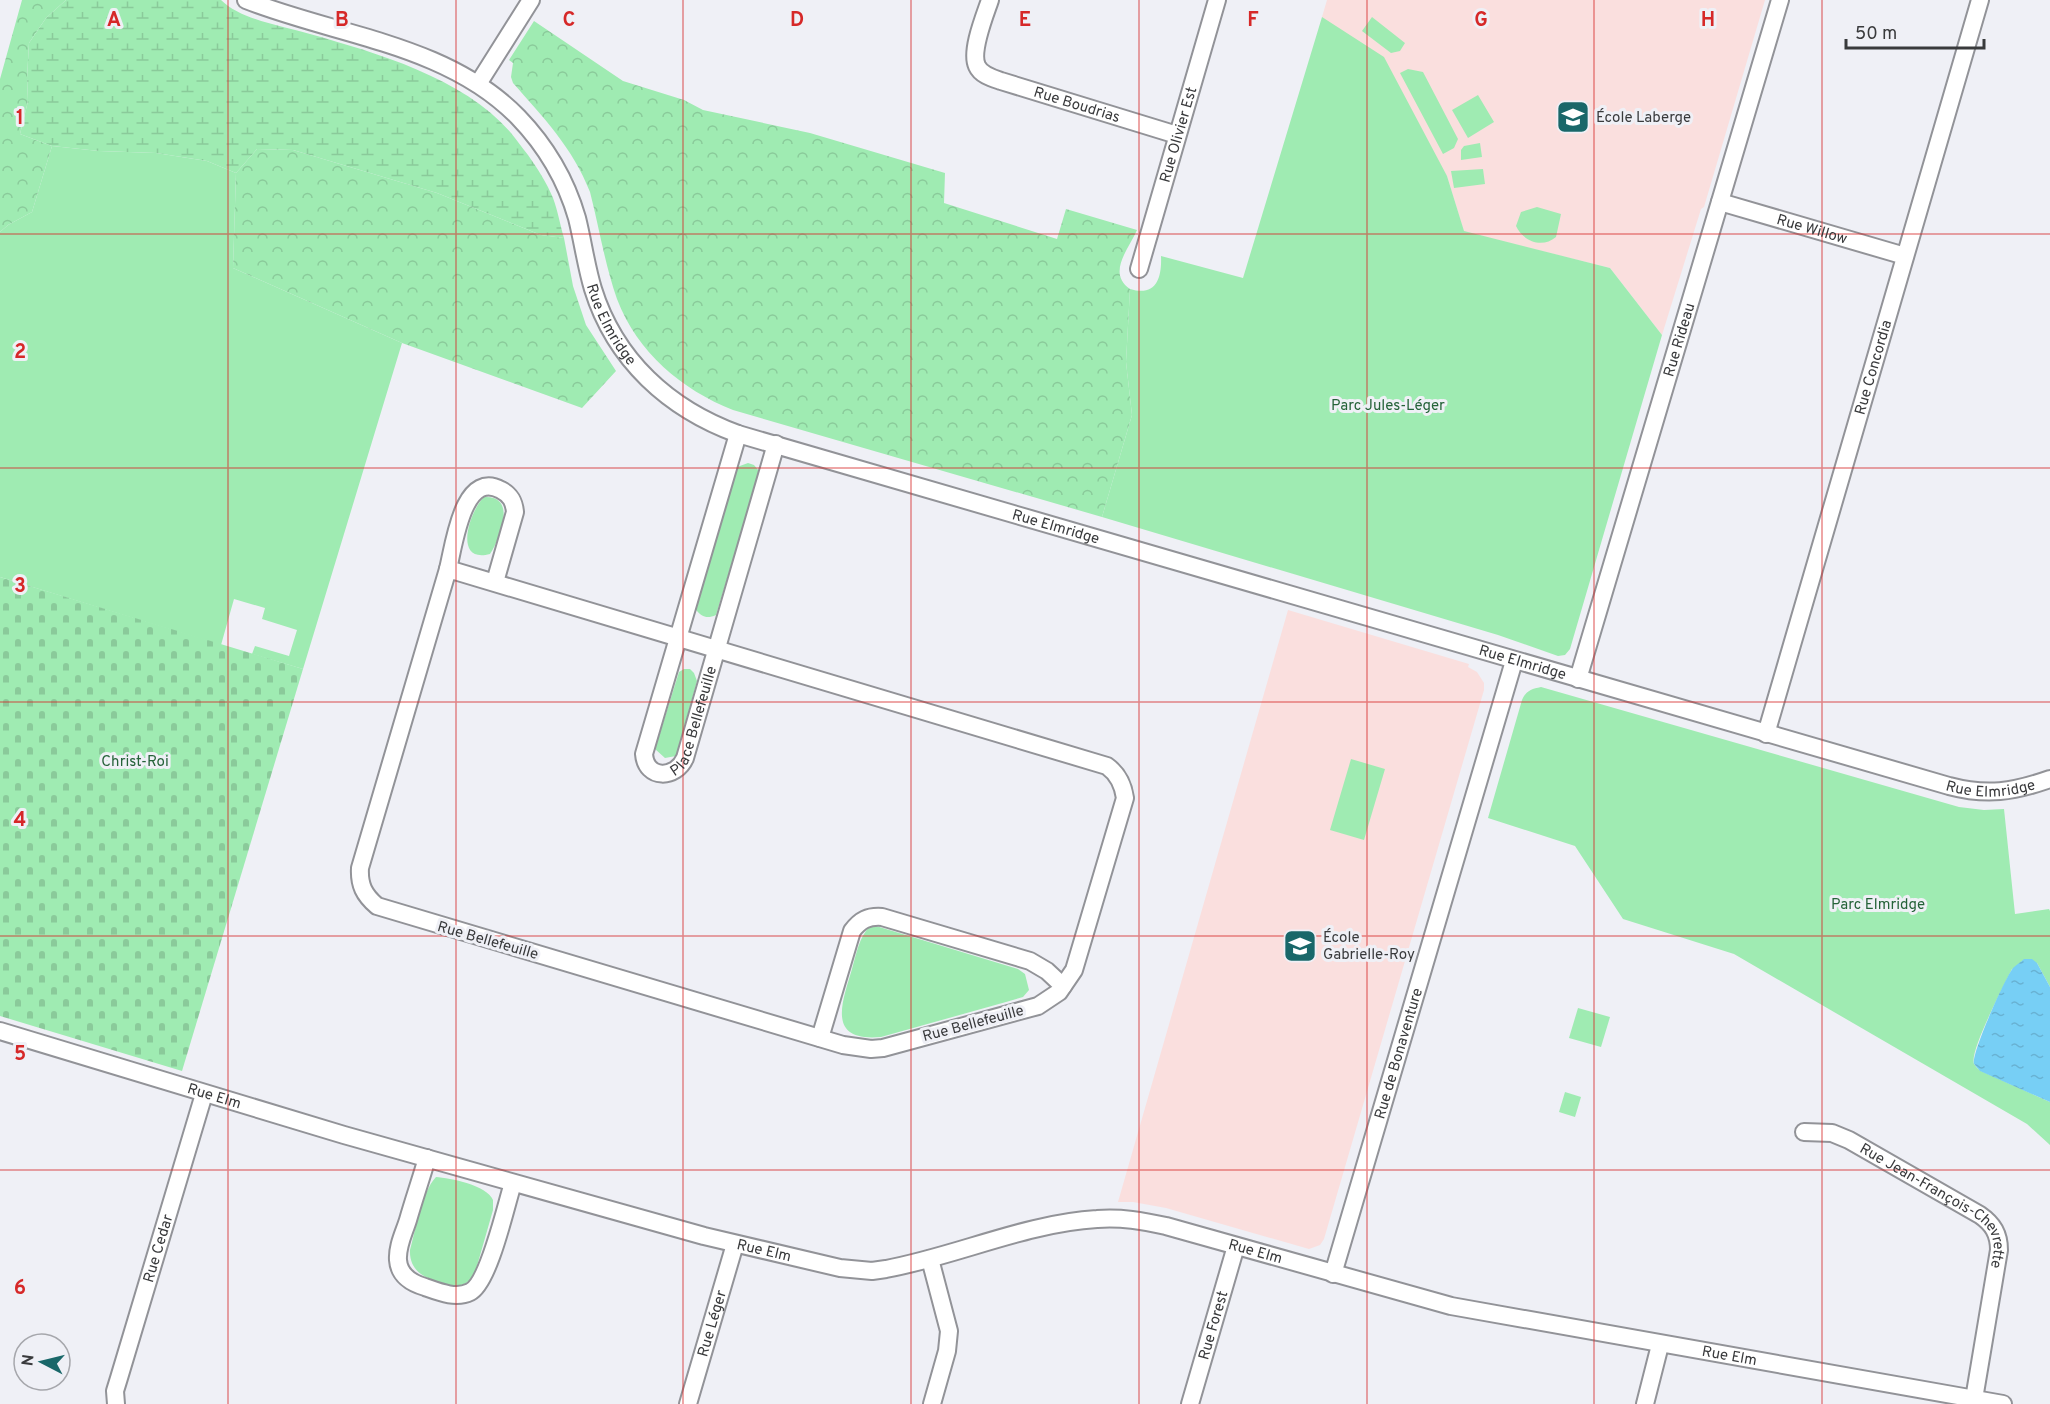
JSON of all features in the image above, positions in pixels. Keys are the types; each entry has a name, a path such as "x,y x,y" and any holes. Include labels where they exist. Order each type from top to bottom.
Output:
{"street":[{"name":"Rue Elmridge","path":"246,0 435,61 478,84 518,116 539,141 562,176 577,220 593,289 606,322 624,352 646,380 675,402 711,423 738,434 1963,790 2006,792 2050,779"},
{"path":"478,84 531,0"},
{"name":"Rue Boudrias","path":"990,0 977,45 978,68 1001,81 1178,135"},
{"name":"Rue Olivier Est","path":"1139,269 1217,0"},
{"name":"Rue Rideau","path":"1578,679 1779,0"},
{"name":"Rue Concordia","path":"1766,734 1980,0"},
{"name":"Rue Willow","path":"1720,202 1905,256"},
{"name":"Place Bellefeuille","path":"738,434 644,754 649,768 657,773 674,772 681,766 776,444"},
{"name":"Rue Bellefeuille","path":"448,569 1097,762 1114,771 1124,788 1123,808 1079,956 1074,970 1063,986 1038,1006 883,1048 858,1048 386,910 370,899 362,889 360,868 467,499 479,488 495,487 504,491 514,504 515,512 495,582"},
{"name":"Rue de Bonaventure","path":"1333,1274 1514,661"},
{"path":"820,1038 852,931 858,923 873,916 1030,960 1047,971 1063,986"},
{"name":"Rue Elm","path":"0,1030 204,1094 428,1158 735,1244 823,1265 858,1270 886,1269 1079,1221 1133,1219 1451,1306 1660,1345 2003,1404"},
{"name":"Rue Cedar","path":"116,1404 119,1378 204,1094"},
{"name":"Rue Jean-François-Chevrette","path":"1804,1132 1832,1133 1849,1140 1980,1215 1995,1231 1999,1250 1974,1399"},
{"path":"428,1158 399,1246 398,1262 404,1276 411,1281 444,1293 462,1295 476,1288 480,1282 488,1265 513,1182"},
{"name":"Rue Léger","path":"688,1404 735,1244"},
{"name":"Rue Forest","path":"1190,1404 1236,1246"},
{"path":"930,1259 949,1331 947,1351 932,1404"},
{"path":"1645,1404 1660,1345"}],"shaded area":[{"name":"École Laberge","path":"1327,0 1765,0 1704,207 1701,209 1662,335 1610,268 1464,232 1447,176 1322,17"},
{"name":"École Gabrielle-Roy","path":"1288,610 1469,664 1468,667 1477,672 1484,683 1484,690 1324,1239 1320,1245 1309,1249 1166,1208 1133,1202 1118,1202"}],"green space":[{"path":"22,0 66,0 46,18 29,43 28,101 20,134 52,146 32,212 0,232 0,79"},
{"path":"66,0 221,0 240,13 263,22 363,50 418,70 469,97 492,114 511,133 535,165 551,192 564,238 541,235 437,193 293,150 257,149 236,173 207,161 156,153 99,151 52,146 20,134 28,101 29,43 46,18"},
{"name":"Parc Jules-Léger","path":"1322,17 1384,57 1447,176 1464,231 1610,268 1662,335 1570,649 1565,655 1558,656 1498,635 1102,517 1132,415 1126,362 1130,289 1146,290 1156,284 1160,272 1161,256 1243,278"},
{"path":"1372,17 1405,43 1400,51 1391,53 1362,31"},
{"path":"534,21 623,81 684,100 703,110 810,133 945,173 944,203 1057,239 1066,209 1137,230 1125,253 1120,269 1123,283 1130,289 1126,362 1132,415 1102,517 733,410 696,392 663,367 636,336 617,299 590,192 583,176 566,147 513,83 511,77 513,63 509,60"},
{"path":"1408,69 1423,72 1458,139 1454,148 1443,154 1400,73"},
{"path":"1478,95 1494,122 1468,138 1452,110"},
{"path":"1480,143 1482,157 1461,160 1461,150 1464,146"},
{"path":"52,146 99,151 156,153 207,161 236,173 233,268 402,343 303,669 252,654 255,646 289,656 297,630 262,619 265,608 234,599 221,645 0,577 0,232 32,212"},
{"path":"257,149 293,150 437,193 541,235 564,238 573,286 586,325 616,371 582,408 402,343 233,268 236,173"},
{"path":"1483,169 1485,184 1454,188 1451,171"},
{"path":"1537,207 1561,214 1556,237 1551,241 1533,242 1523,236 1516,226 1521,212"},
{"path":"748,463 754,465 759,471 756,483 716,615 705,617 696,610 737,467"},
{"path":"484,497 494,498 500,503 504,518 490,554 478,555 471,551 468,534 474,513"},
{"name":"Christ-Roi","path":"0,577 303,669 182,1071 0,1016"},
{"path":"690,669 697,681 676,756 665,758 655,749 679,672"},
{"name":"Parc Elmridge","path":"1541,687 1959,807 1984,810 2004,809 2015,914 2049,909 2050,911 2050,987 2037,963 2012,969 1982,1032 1974,1064 1981,1071 2050,1102 2050,1145 2027,1124 1734,954 1623,919 1575,846 1488,818 1522,700 1529,691"},
{"path":"1351,759 1385,769 1364,840 1330,830"},
{"path":"870,926 1018,969 1025,974 1029,990 1023,997 881,1037 864,1037 852,1033 845,1027 842,1007 858,946"},
{"path":"1578,1008 1610,1017 1601,1047 1569,1038"},
{"path":"1565,1092 1581,1097 1575,1117 1559,1112"},
{"path":"436,1177 476,1186 484,1190 493,1200 493,1210 475,1273 471,1279 459,1286 424,1276 415,1269 410,1257 426,1192"}],"water":[{"path":"2024,959 2032,959 2037,963 2050,987 2050,1102 1980,1071 1974,1064 1974,1057 1983,1032 2003,986 2013,968"}],"place":[{"name":"École Laberge","path":"1573,117"},
{"name":"École Gabrielle-Roy","path":"1300,946"}]}
